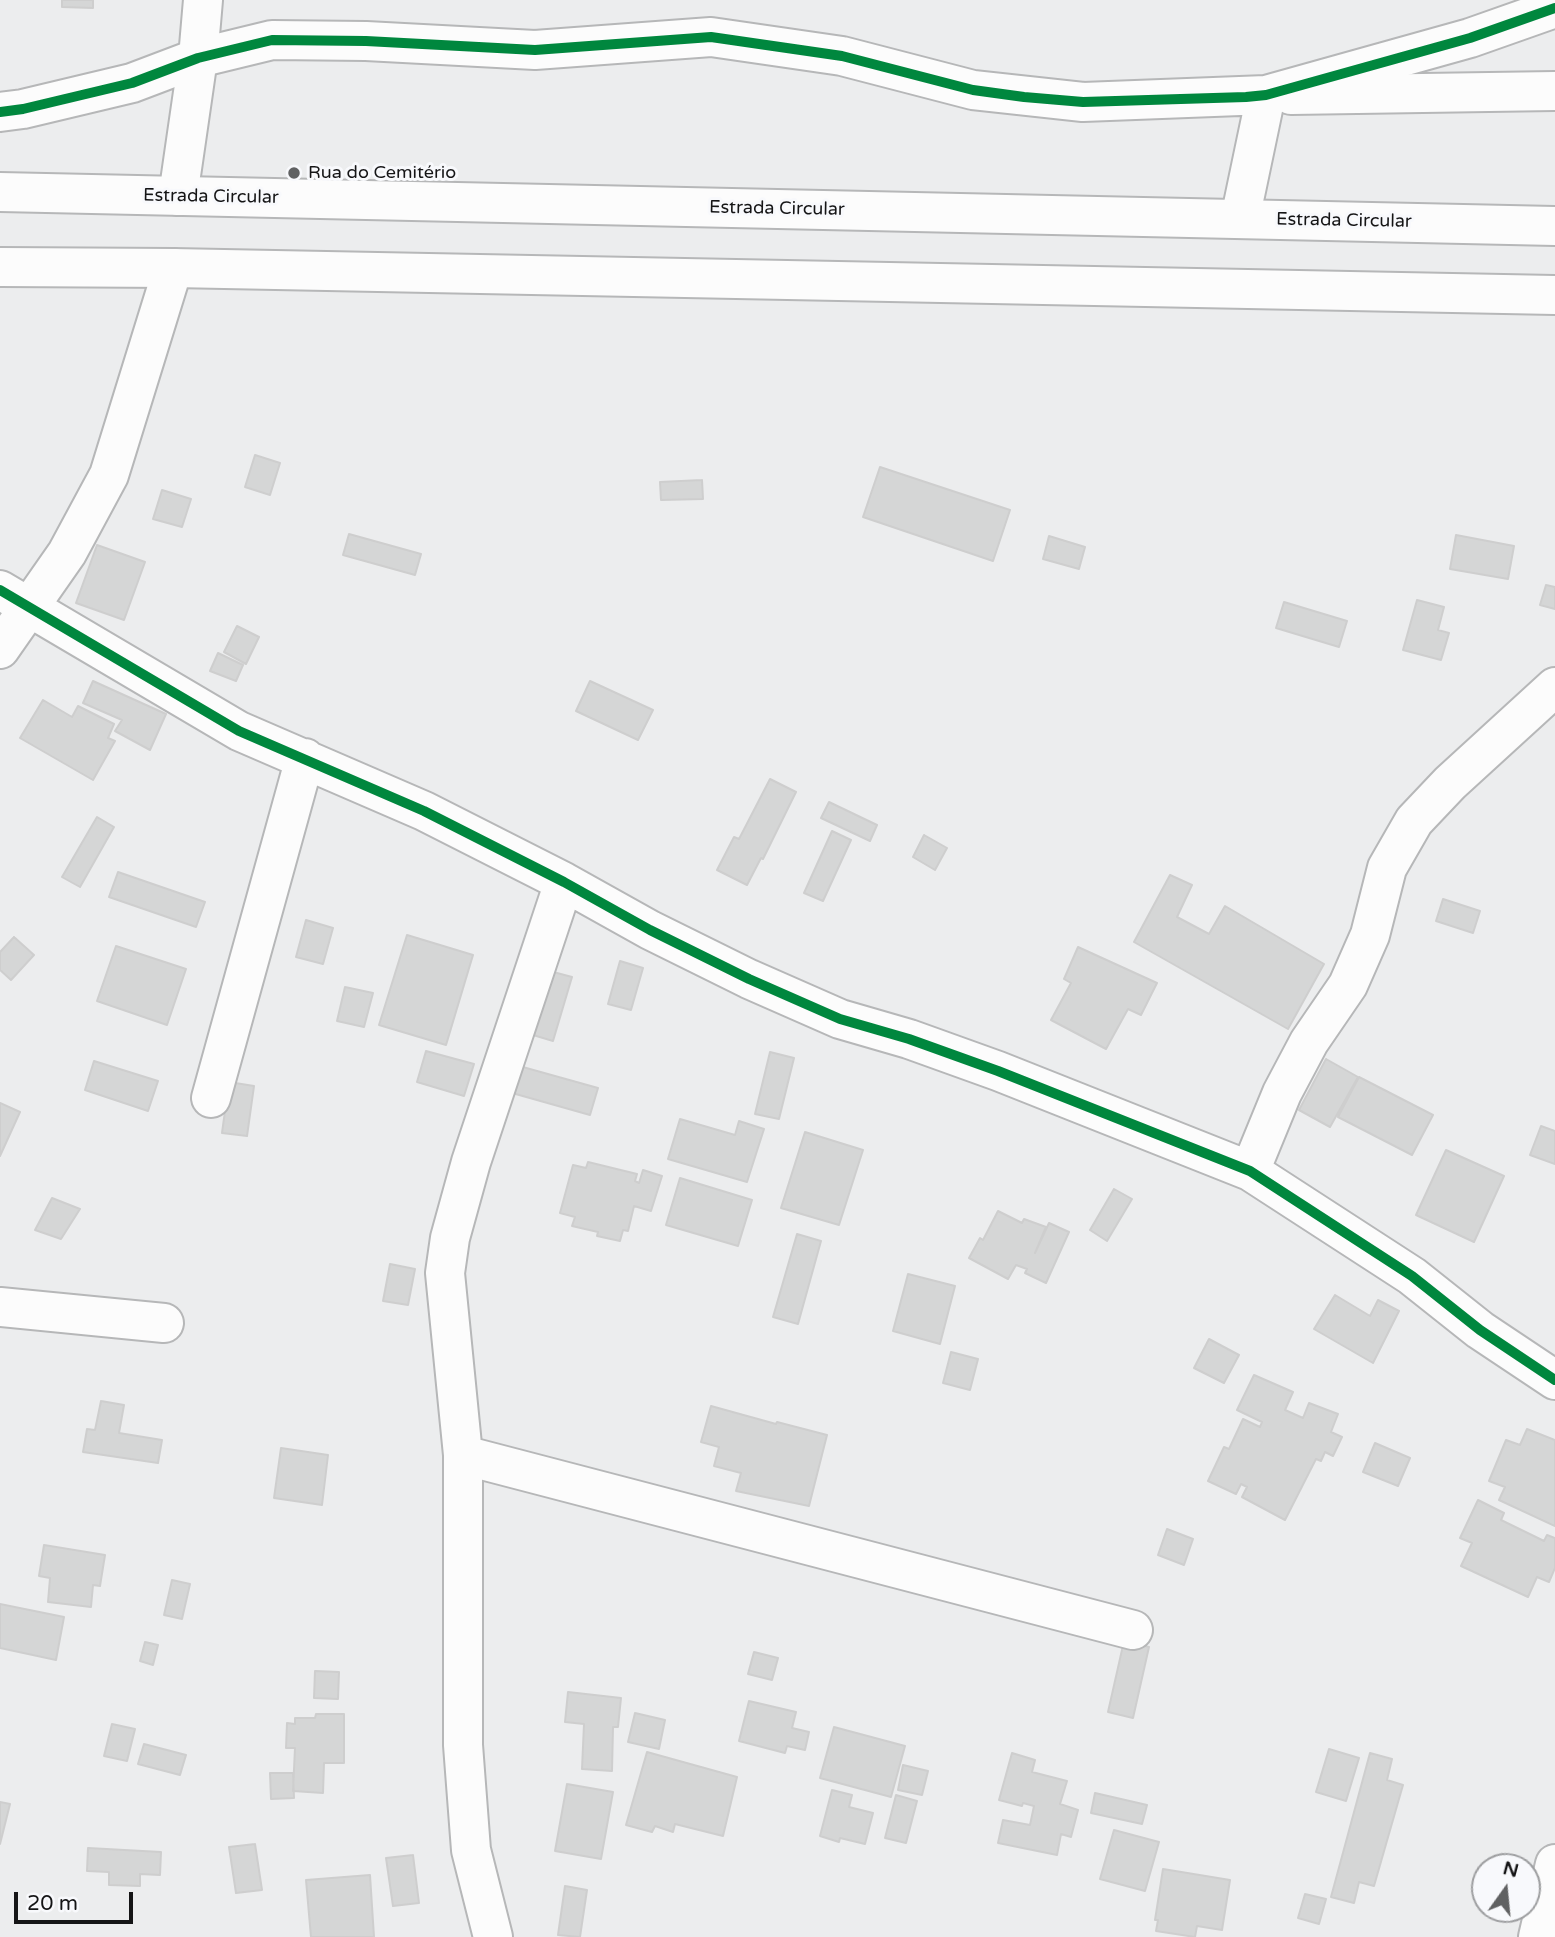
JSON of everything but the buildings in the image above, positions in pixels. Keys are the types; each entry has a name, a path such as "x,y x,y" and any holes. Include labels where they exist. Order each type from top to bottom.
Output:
{"street":[{"path":"178,196 198,58 203,0"},
{"path":"1266,95 1470,37 1555,8"},
{"path":"0,112 132,83 198,58 272,40 366,41 536,50 711,37 842,56 973,90 1083,102 1266,95 1555,91"},
{"path":"1240,219 1266,95"},
{"name":"Estrada Circular","path":"0,192 1555,226"},
{"path":"0,267 173,268 1555,295"},
{"path":"0,649 14,599 67,553 108,475 173,268"},
{"path":"14,599 239,731 424,811 749,979 839,1019 909,1039 998,1071 1250,1171 1412,1276 1480,1330 1555,1380"},
{"path":"1250,1171 1282,1093 1310,1042 1348,985 1370,935 1387,868 1414,821 1450,783 1555,687"},
{"path":"211,1098 305,758"},
{"path":"493,1937 471,1850 463,1745 463,1455 445,1273 450,1238 471,1162 564,882"},
{"path":"0,1307 164,1323"},
{"path":"463,1455 1133,1630"},
{"path":"1544,1934 1555,1864"}],"cycle path":[{"path":"0,112 132,83 198,58 272,40 366,41 535,50 711,37 842,56 973,90 1024,97 1083,102 1246,97 1266,95 1470,38 1555,8"},
{"path":"0,590 239,731 424,811 749,979 840,1019 909,1039 998,1071 1250,1171 1412,1276 1480,1330 1555,1380"}],"place":[{"name":"Rua do Cemitério","path":"294,173"}]}
